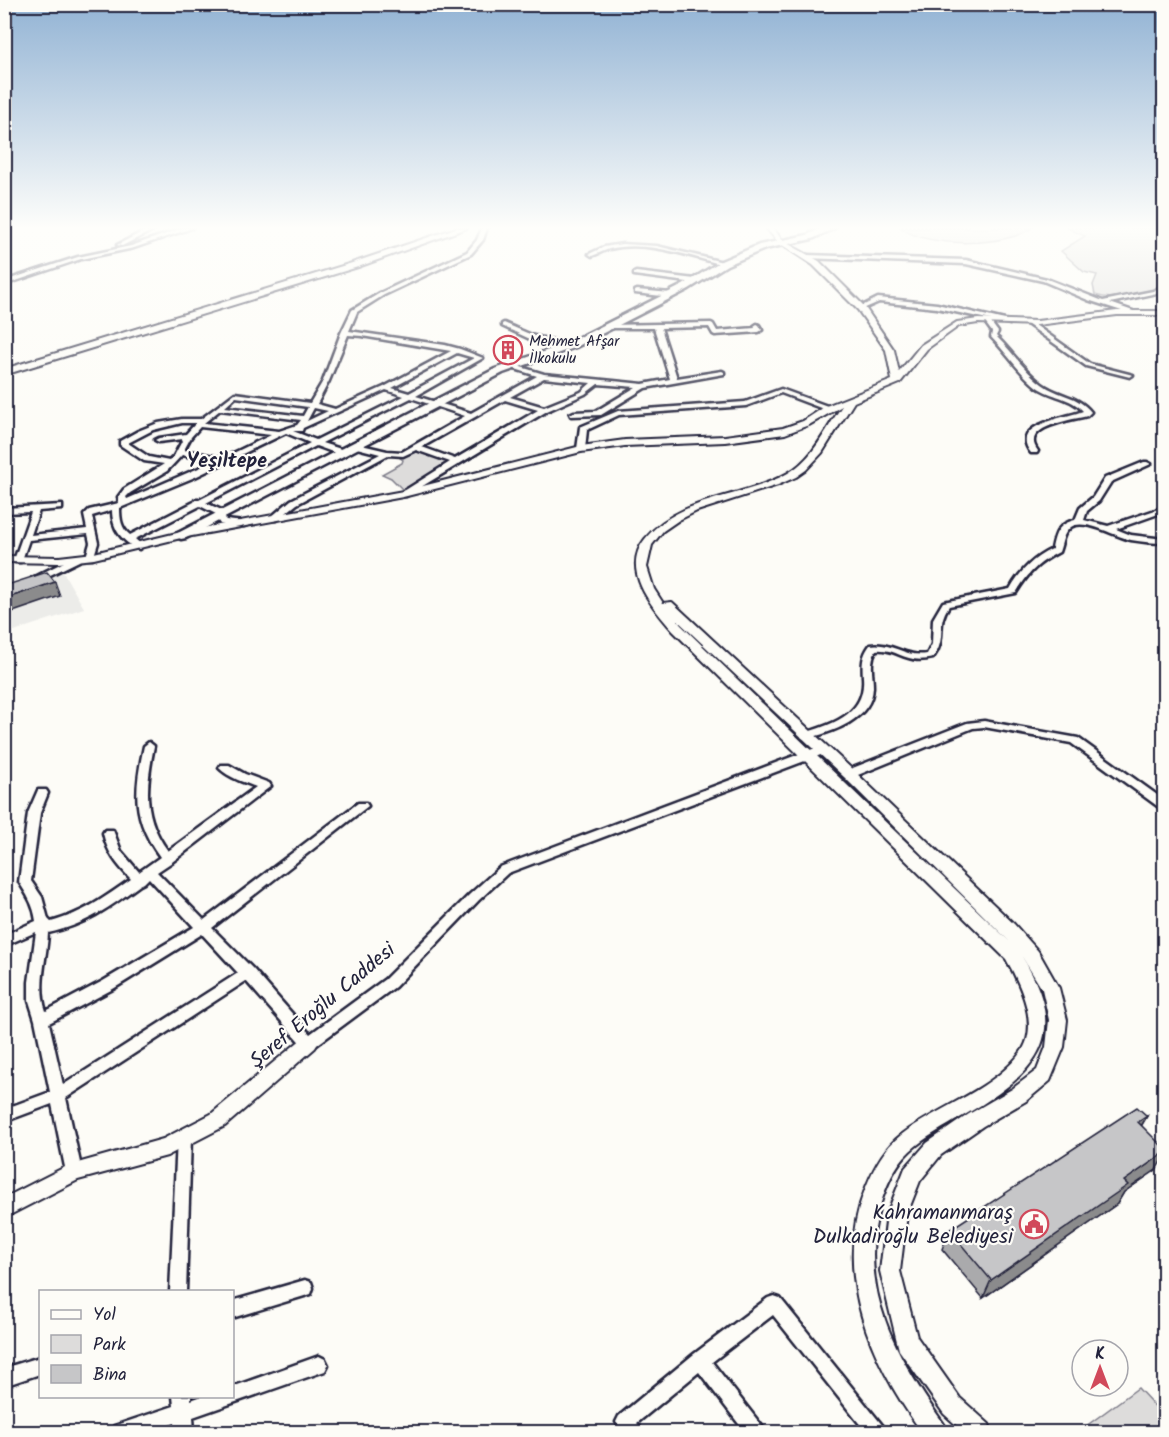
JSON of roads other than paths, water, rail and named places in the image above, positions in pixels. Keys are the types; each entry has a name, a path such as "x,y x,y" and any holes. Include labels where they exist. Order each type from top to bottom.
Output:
{"main road":[{"path":"181,535 511,366 572,345 671,295"}],"street":[{"path":"4,372 256,295"},
{"path":"298,431 326,381 354,310 380,295"},
{"path":"849,295 861,308 891,350 897,381"},
{"path":"1084,295 1131,312"},
{"path":"1104,303 1141,295"},
{"path":"861,308 878,300 937,306 1012,323"},
{"path":"4,559 90,557 181,535 403,494 581,449 625,442 759,435 785,431 806,423 829,408 897,381 920,352 951,327 968,322 1029,323 1131,312 1164,313"},
{"path":"987,321 995,332 993,336 1008,349 1038,384 1077,402 1087,410 1084,414 1035,430 1029,439 1034,451"},
{"path":"1029,323 1088,365 1130,375"},
{"path":"608,327 711,325 715,333 759,330 758,326"},
{"path":"504,326 532,338 572,345"},
{"path":"657,326 674,380"},
{"path":"129,538 410,396 480,358 458,350 371,335 344,333"},
{"path":"169,463 147,459 123,443 142,431 182,420 282,432 298,431 458,350"},
{"path":"511,366 543,376 643,386"},
{"path":"574,414 598,413 643,386 722,373"},
{"path":"356,445 387,453 403,454 543,376"},
{"path":"403,494 544,409 583,393 596,382"},
{"path":"386,388 472,416"},
{"path":"581,449 583,429 618,413 746,404 781,391 829,408"},
{"path":"139,546 118,529 116,522 126,490 150,479 169,463 180,452 188,436 200,423 235,395 311,405 336,411"},
{"path":"505,398 544,409"},
{"path":"851,400 837,417 818,452 803,467 779,481 706,506 663,524 644,550 642,577 659,606 677,628 815,752 1012,954 1031,989 1036,1025 1031,1052 1009,1078 946,1114 906,1141 882,1171 865,1215 862,1277 874,1324 900,1381 936,1432"},
{"path":"218,408 304,418"},
{"path":"298,431 316,443 341,452"},
{"path":"90,557 94,543 90,531 90,513 120,506 282,432"},
{"path":"159,440 188,436"},
{"path":"416,447 456,462"},
{"path":"180,452 223,460"},
{"path":"274,518 294,502 387,453"},
{"path":"1079,522 1083,510 1096,499 1108,480 1147,464"},
{"path":"198,502 223,514 220,518 223,522 242,524"},
{"path":"706,506 669,531 653,549 650,562 656,589 668,605 806,736 815,752 849,774 1014,935 1032,956 1050,988 1058,1020 1055,1047 1044,1075 1019,1095 976,1120 934,1149 912,1175 897,1214 890,1271 907,1342 952,1406 981,1432"},
{"path":"4,511 59,507"},
{"path":"18,560 36,509"},
{"path":"1108,529 1164,509"},
{"path":"806,736 848,720 862,706 868,693 866,665 869,652 873,647 884,646 912,658 930,656 937,644 934,624 946,604 1013,591 1022,575 1044,556 1056,550 1059,534 1070,524 1079,522 1130,537 1164,541"},
{"path":"26,538 90,531"},
{"path":"27,580 39,577 76,559"},
{"path":"849,774 971,725 984,724 1074,740 1164,805"},
{"path":"149,746 141,785 140,807 156,845 168,859"},
{"name":"Şeref Eroğlu Caddesi","path":"4,1209 74,1172 167,1147 218,1120 309,1042 389,984 478,892 504,870 815,752"},
{"path":"44,923 49,928 77,920 110,901 265,786 225,768"},
{"path":"42,794 34,813 25,882 36,895 44,923 37,969 36,999 74,1172"},
{"path":"42,1020 108,985 204,927 362,806"},
{"path":"109,833 120,862 145,876 204,927 309,1042"},
{"path":"4,941 44,923"},
{"path":"4,1116 57,1096 248,973"},
{"path":"178,1290 184,1138"},
{"path":"234,1309 305,1288"},
{"path":"633,1432 626,1422 700,1360 774,1304 877,1432"},
{"path":"700,1360 756,1432"},
{"path":"234,1395 319,1365"},
{"path":"4,1377 39,1366"},
{"path":"120,1432 183,1405 221,1398"},
{"path":"183,1405 185,1432"}],"place":[{"name":"Mehmet Afşar İlkokulu","path":"508,350"},
{"name":"Kahramanmaraş Dulkadiroğlu Belediyesi","path":"1034,1224"}],"district":[{"name":"Yeşiltepe","path":"227,460"}]}
